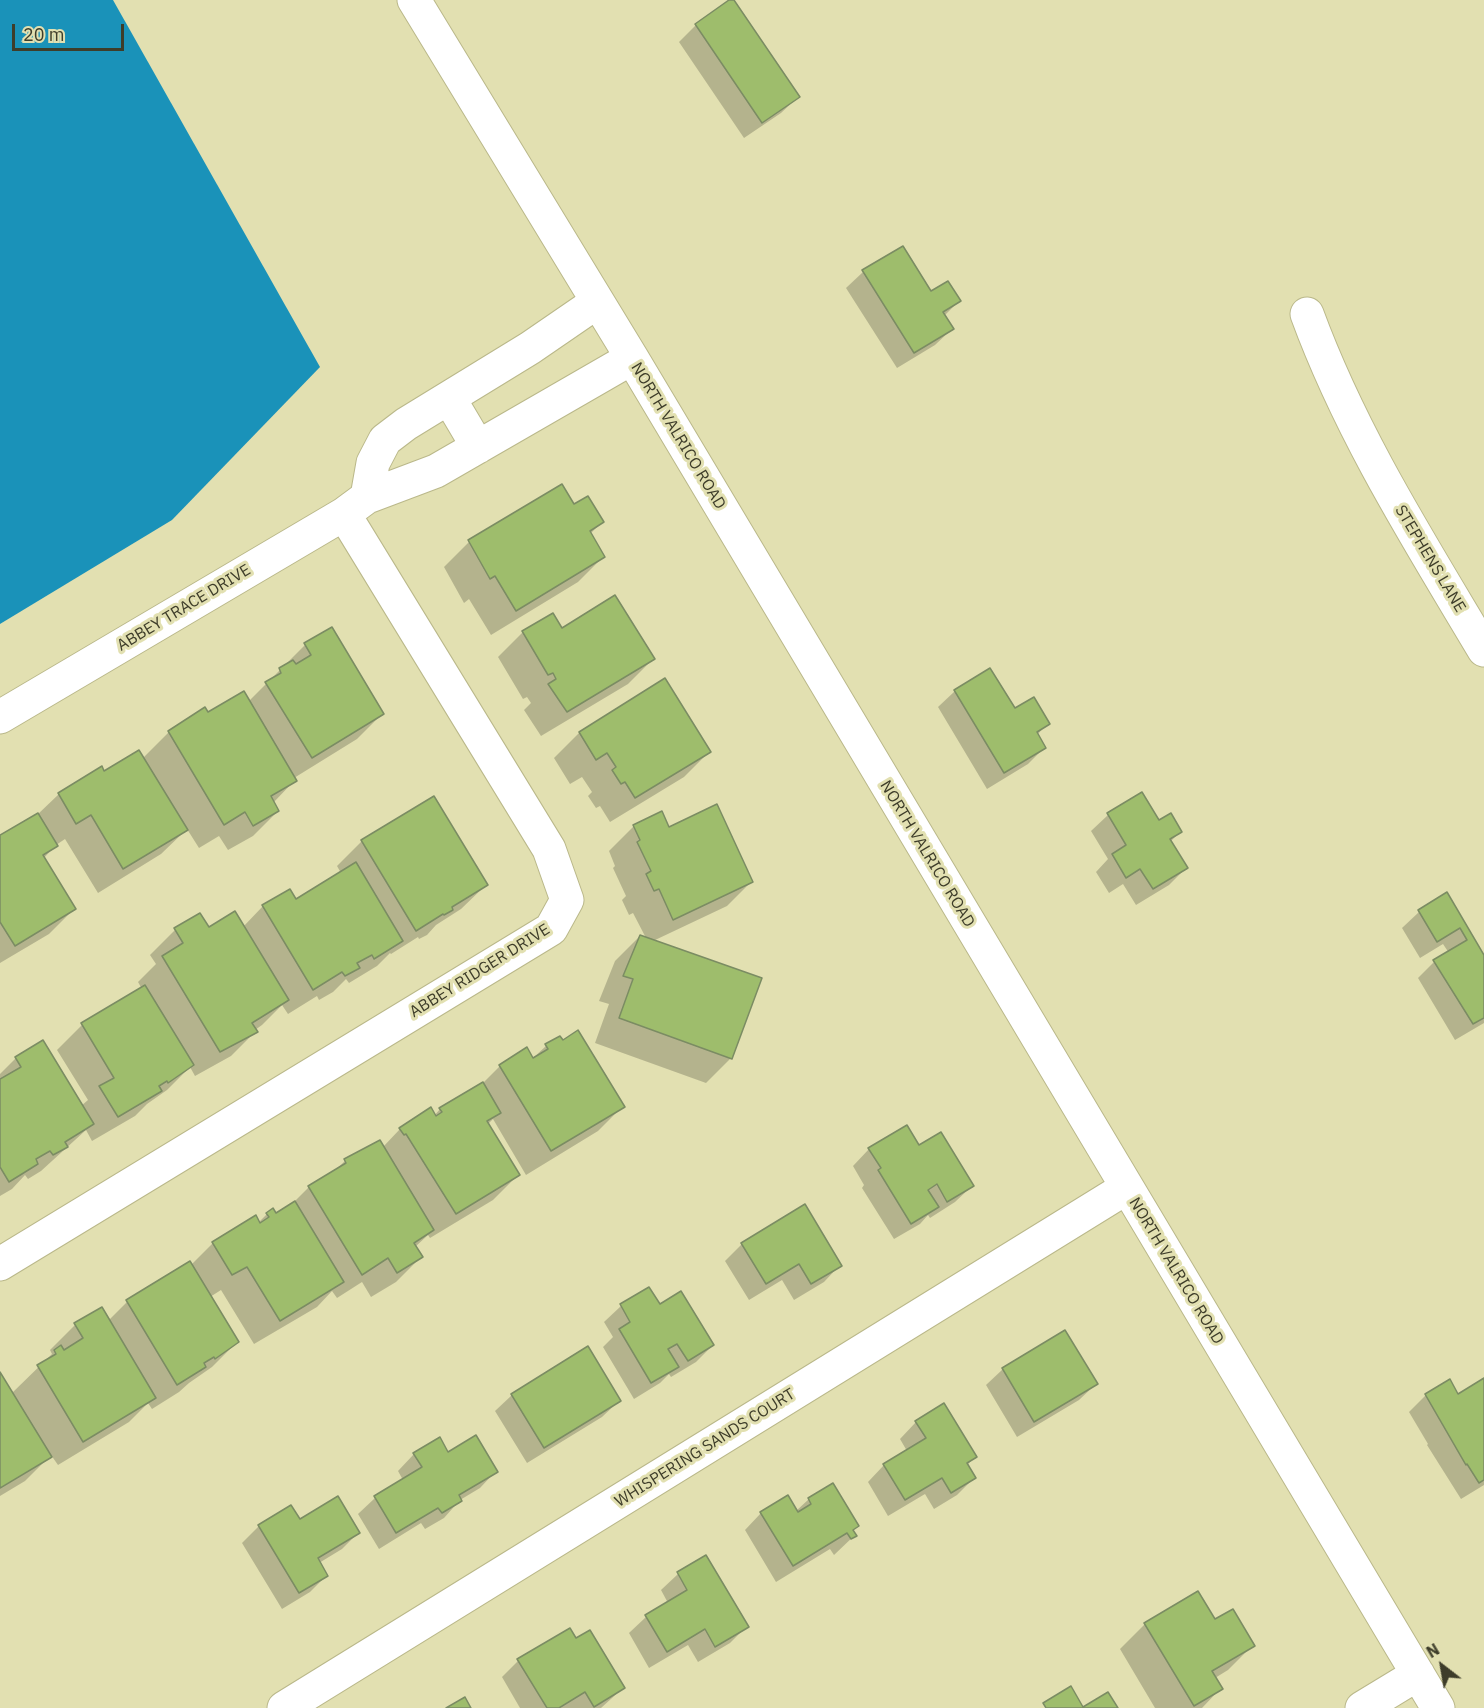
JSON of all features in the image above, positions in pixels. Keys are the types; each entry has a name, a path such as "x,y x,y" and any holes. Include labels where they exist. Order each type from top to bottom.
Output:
{"street":[{"name":"NORTH VALRICO ROAD","path":"414,0 632,358 1438,1708"},
{"path":"356,505 385,440 406,424 530,348 597,302"},
{"name":"STEPHENS LANE","path":"1307,314 1342,400 1376,468 1484,650"},
{"name":"ABBEY TRACE DRIVE","path":"0,717 356,505 436,471 632,358"},
{"path":"448,398 478,447"},
{"name":"ABBEY RIDGER DRIVE","path":"0,1264 551,929 567,900 549,849 356,505"},
{"name":"WHISPERING SANDS COURT","path":"284,1708 1126,1188"},
{"path":"1362,1708 1418,1674"}],"water":[{"path":"0,0 113,0 320,367 172,520 0,624"}],"building":[{"path":"729,0 734,0 800,97 762,123 695,24"},
{"path":"903,246 931,291 948,281 961,301 943,312 954,329 914,353 862,270"},
{"path":"562,484 574,504 588,496 604,522 590,531 605,557 516,611 495,576 490,579 468,540"},
{"path":"615,595 655,659 567,712 548,684 556,679 553,673 548,675 522,631 553,613 562,628"},
{"path":"332,627 384,714 312,758 265,682 281,673 279,668 293,660 296,664 311,655 304,643"},
{"path":"990,668 1015,708 1034,697 1050,724 1037,732 1046,748 1004,773 954,690"},
{"path":"665,678 711,752 635,798 625,782 621,784 612,770 616,767 607,753 596,760 579,732"},
{"path":"244,691 297,781 271,796 279,811 253,826 245,812 224,825 168,731 205,707 208,712"},
{"path":"139,750 188,830 123,869 91,815 76,824 58,793 102,766 104,771"},
{"path":"1142,792 1159,820 1171,813 1182,832 1170,839 1188,868 1153,889 1140,869 1126,878 1112,854 1126,845 1107,813"},
{"path":"434,796 488,885 452,907 453,910 416,931 361,840"},
{"path":"717,804 753,882 673,920 659,889 654,891 646,874 651,871 637,842 640,840 633,825 662,811 669,827"},
{"path":"38,813 58,846 43,855 76,909 15,946 0,922 0,835"},
{"path":"356,862 403,941 374,959 372,955 357,963 360,968 345,976 342,972 313,990 262,905 290,889 296,899"},
{"path":"1447,892 1484,955 1484,1018 1473,1024 1433,960 1467,940 1460,928 1437,942 1418,910"},
{"path":"235,911 289,1000 252,1023 258,1032 220,1052 162,956 183,943 174,928 200,913 209,927"},
{"path":"640,935 762,978 732,1059 619,1018 633,979 623,976"},
{"path":"145,985 194,1065 168,1083 167,1081 159,1086 162,1091 118,1117 99,1086 114,1078 81,1023"},
{"path":"578,1030 625,1107 551,1151 499,1065 527,1047 533,1058 548,1049 545,1044 560,1036 563,1040"},
{"path":"43,1040 94,1124 65,1142 68,1147 53,1155 50,1151 36,1159 38,1164 9,1182 0,1167 0,1079 21,1067 15,1057"},
{"path":"483,1082 501,1113 487,1121 520,1175 456,1214 406,1134 404,1135 399,1128 431,1107 436,1116 442,1112 439,1108"},
{"path":"907,1125 919,1145 941,1132 974,1186 947,1202 937,1184 928,1190 939,1207 911,1224 878,1170 881,1168 868,1148"},
{"path":"380,1140 434,1230 414,1243 423,1257 397,1273 388,1258 362,1275 308,1186 346,1163 344,1159"},
{"path":"295,1201 344,1282 280,1321 247,1267 232,1275 212,1242 256,1215 260,1223 269,1217 266,1213 273,1208 276,1213"},
{"path":"805,1204 842,1266 811,1284 799,1264 766,1284 741,1243"},
{"path":"190,1261 239,1342 215,1359 214,1357 204,1363 206,1367 177,1385 126,1300"},
{"path":"649,1287 660,1304 681,1291 714,1345 688,1361 677,1344 668,1349 679,1367 651,1383 619,1329 630,1322 620,1304"},
{"path":"102,1307 156,1398 83,1442 37,1365 56,1354 54,1350 61,1345 64,1350 83,1338 74,1323"},
{"path":"1065,1330 1098,1384 1034,1422 1002,1368"},
{"path":"588,1346 621,1401 544,1448 511,1394"},
{"path":"0,1372 52,1457 0,1488"},
{"path":"1484,1378 1484,1480 1479,1483 1425,1394 1450,1379 1458,1394"},
{"path":"944,1403 977,1457 967,1463 976,1478 951,1493 942,1478 905,1500 883,1464 926,1438 915,1421"},
{"path":"476,1435 498,1472 459,1495 462,1501 442,1513 438,1508 396,1533 374,1496 422,1467 413,1453 440,1437 448,1452"},
{"path":"833,1483 859,1526 853,1530 857,1536 851,1539 847,1533 793,1566 760,1512 788,1495 798,1512 811,1504 808,1498"},
{"path":"338,1496 360,1533 318,1558 328,1576 299,1593 258,1525 291,1505 300,1519"},
{"path":"706,1555 749,1627 715,1647 705,1629 667,1652 645,1615 687,1590 677,1572"},
{"path":"1198,1591 1215,1619 1233,1609 1255,1646 1212,1671 1223,1689 1194,1706 1144,1623"},
{"path":"570,1628 576,1638 590,1630 625,1688 594,1707 585,1692 559,1708 547,1708 517,1659"},
{"path":"1071,1686 1083,1707 1108,1692 1118,1708 1046,1708 1043,1703"},
{"path":"465,1697 471,1708 446,1708"}]}
